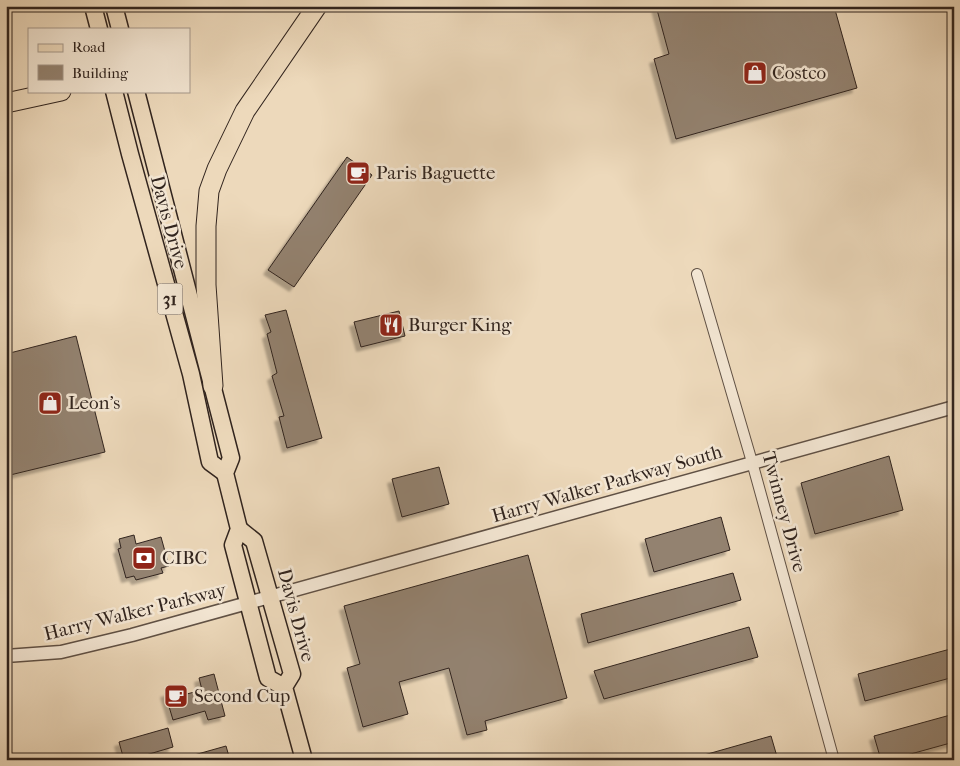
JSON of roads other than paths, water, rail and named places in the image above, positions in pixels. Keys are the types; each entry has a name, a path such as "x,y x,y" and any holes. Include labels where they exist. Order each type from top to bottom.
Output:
{"highway":[{"path":"213,386 206,285 206,226 209,191 223,155 245,111 317,6"},
{"path":"6,103 56,92"}],"main road":[{"path":"93,6 99,28"},
{"path":"114,6 120,28"},
{"name":"Davis Drive","path":"114,92 190,374 210,462 225,473"},
{"name":"Davis Drive","path":"136,92 168,221 231,458 225,473 239,529 233,545 268,678 284,687 304,760"},
{"name":"Davis Drive","path":"239,529 254,541 271,598 292,674 284,687"}],"street":[{"name":"Twinney Drive","path":"697,274 752,462 834,760"},
{"name":"Harry Walker Parkway South","path":"271,598 954,407"},
{"name":"Harry Walker Parkway","path":"6,656 61,652 271,598"}],"place":[{"name":"Costco","path":"755,73"},
{"name":"Paris Baguette","path":"358,173"},
{"name":"Burger King","path":"391,325"},
{"name":"Leon's","path":"50,403"},
{"name":"CIBC","path":"144,558"},
{"name":"Second Cup","path":"176,696"}]}
